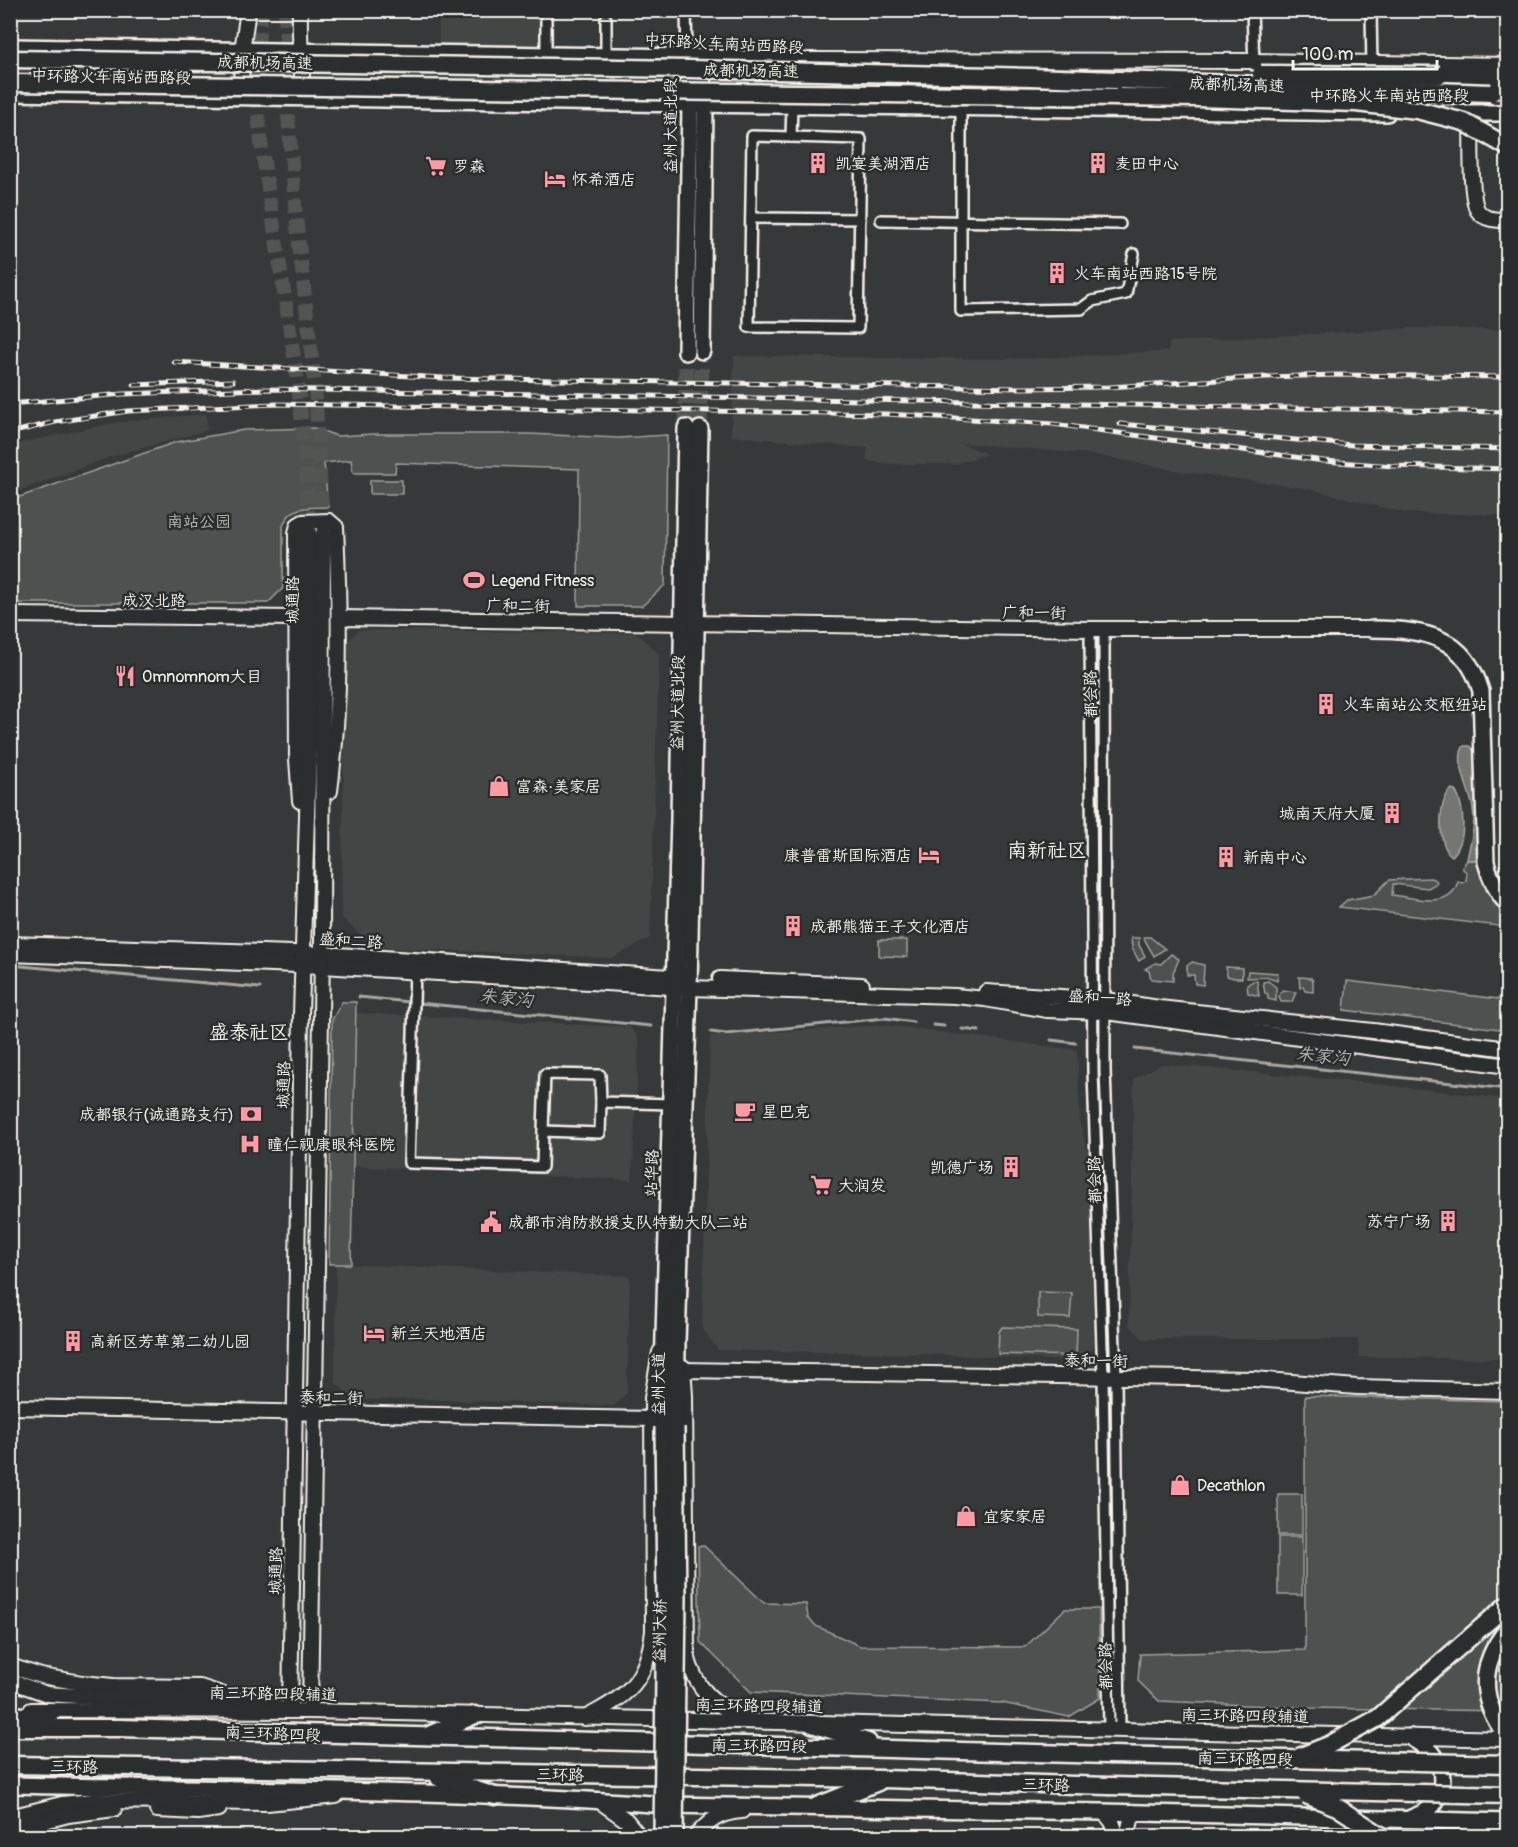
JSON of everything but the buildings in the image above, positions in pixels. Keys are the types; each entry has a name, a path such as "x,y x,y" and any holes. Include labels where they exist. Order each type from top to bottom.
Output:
{"highway":[{"name":"成都机场高速","path":"10,60 402,64 1031,77 1502,91"},
{"path":"1031,77 1196,73 1440,75 1490,76 1508,79"},
{"name":"成都机场高速","path":"10,83 1197,98 1356,103 1417,110 1464,122 1508,147"},
{"path":"1292,1759 1329,1745 1378,1718 1508,1604"},
{"path":"1508,1629 1497,1642 1488,1660 1484,1682 1487,1701 1508,1738"},
{"path":"10,1715 227,1731"},
{"path":"423,1737 475,1715"},
{"path":"812,1724 886,1748"},
{"name":"南三环路四段","path":"10,1728 119,1728 1508,1764"},
{"name":"三环路","path":"10,1765 884,1779 1109,1786"},
{"path":"424,1772 495,1796"},
{"path":"817,1806 884,1779"},
{"name":"南三环路四段","path":"1109,1786 1508,1795"},
{"path":"1294,1790 1337,1807 1382,1836"}],"main road":[{"name":"中环路火车南站西路段","path":"10,47 687,57 782,60 905,80 1502,91"},
{"name":"益州大道北段","path":"687,57 697,104 702,351"},
{"name":"中环路火车南站西路段","path":"10,93 697,104 1508,113"},
{"name":"益州大道北段","path":"686,352 697,104"},
{"name":"益州大道北段","path":"682,983 693,429"},
{"path":"1372,629 1432,635 1458,650 1476,674 1481,691 1486,861 1495,886 1508,905"},
{"name":"站华路","path":"670,1341 671,1104 682,983"},
{"name":"站华路","path":"663,1370 670,1341 682,983"},
{"name":"益州大道","path":"664,1424 670,1341"},
{"name":"益州大道","path":"663,1370 664,1424"},
{"name":"益州大桥","path":"662,1836 665,1598 664,1424"},
{"name":"益州大桥","path":"664,1424 678,1598 675,1836"},
{"path":"1408,1820 1428,1810 1436,1801 1442,1786 1442,1773 1436,1758 1427,1748 1410,1737"},
{"path":"10,1785 372,1792 598,1800 666,1805 1133,1812 1508,1822"}],"street":[{"path":"241,97 242,51 248,10"},
{"path":"300,10 303,98"},
{"path":"546,10 546,56"},
{"path":"686,10 687,57"},
{"path":"1252,10 1255,86"},
{"path":"1371,10 1371,89"},
{"path":"606,19 606,56"},
{"path":"782,60 1508,65"},
{"path":"791,137 792,105"},
{"path":"961,107 961,311 1081,309 1092,301 1126,294 1134,254"},
{"path":"1471,113 1473,198 1478,212 1491,220 1508,220"},
{"path":"752,136 791,137 861,139 858,327 749,327 752,136"},
{"path":"751,218 860,219"},
{"path":"881,220 1120,224"},
{"path":"307,852 301,814 297,759 296,533 298,525 303,522 329,521 336,527 339,618 335,755 322,852"},
{"name":"城通路","path":"290,1711 294,1412 307,852 309,532"},
{"name":"城通路","path":"310,1711 322,960 323,532"},
{"name":"成汉北路","path":"10,615 297,618"},
{"name":"广和二街","path":"339,618 690,624"},
{"name":"广和一街","path":"690,624 1097,629 1372,629"},
{"name":"都会路","path":"1097,629 1099,1005"},
{"name":"都会路","path":"1097,629 1099,1005 1106,1070 1115,1730"},
{"name":"盛和二路","path":"10,944 303,959"},
{"path":"10,954 303,959 414,971 682,983"},
{"name":"盛和二路","path":"322,960 682,983"},
{"path":"414,971 409,1162 542,1167 543,1131 545,1074 600,1075 600,1132 543,1131"},
{"name":"盛和一路","path":"682,983 954,996 1047,1010 1099,1005 1159,1008 1373,1030 1508,1049"},
{"name":"盛和一路","path":"1099,1005 1508,1066"},
{"path":"601,1101 671,1104"},
{"path":"670,1341 683,1370 685,1396 687,1654 694,1676 715,1702 725,1710 754,1722"},
{"path":"583,1719 609,1706 632,1688 644,1670 651,1648 664,1424 654,1380 670,1341"},
{"name":"泰和一街","path":"683,1370 1254,1379 1357,1387 1508,1391"},
{"name":"泰和二街","path":"10,1407 294,1412 664,1424"},
{"path":"651,1648 660,1666 669,1669 683,1664 687,1654"},
{"path":"10,1666 41,1676 82,1683 200,1688 290,1711"},
{"path":"10,1681 47,1694 244,1700"},
{"name":"南三环路四段辅道","path":"10,1709 310,1711 583,1719 1508,1738"},
{"path":"10,1830 68,1815 106,1809 198,1812 372,1792"},
{"path":"598,1800 626,1820 639,1836"},
{"path":"10,1817 62,1804 93,1801 267,1803"},
{"path":"696,1836 710,1821 727,1813 817,1806"},
{"path":"1102,1812 1110,1817 1116,1836"},
{"path":"1127,1836 1133,1812"}],"shaded area":[{"path":"439,11 554,11 554,47 439,45"},
{"path":"1413,328 1507,330 1507,515 1405,513 1310,489 1180,471 1090,454 960,443 987,454 955,464 894,464 866,461 868,448 731,436 734,356 1025,359 1168,351 1170,342"},
{"path":"206,414 207,430 107,458 11,494 11,445 118,422"},
{"name":"富森·美家居","path":"359,630 637,633 659,654 650,938 612,958 374,947 341,917 346,643"},
{"path":"1464,746 1470,746 1475,752 1478,860 1467,860 1474,816 1461,768 1460,759"},
{"path":"1452,789 1455,790 1461,806 1463,824 1460,842 1452,856 1447,851 1441,833 1441,812 1447,794"},
{"path":"356,1013 630,1027 639,1040 632,1180 352,1166"},
{"path":"885,1025 1077,1050 1080,1123 1092,1171 1094,1347 1077,1361 933,1354 718,1350 702,1328 710,1036"},
{"path":"1161,1064 1350,1081 1507,1099 1507,1359 1359,1357 1358,1339 1143,1339 1129,1325 1134,1079"},
{"path":"336,1264 630,1276 627,1393 614,1406 423,1399 355,1400 335,1382"}],"green space":[{"name":"南站公园","path":"314,428 337,436 529,434 619,438 667,435 665,585 642,606 578,606 579,469 396,463 395,473 353,473 351,460 324,463 328,507 301,509 286,519 283,526 283,588 268,603 11,603 11,500 176,442 244,430"},
{"path":"370,480 402,480 402,494 370,494"},
{"path":"1467,860 1482,860 1491,884 1501,866 1507,865 1507,927 1339,907 1347,900 1374,895 1389,880 1430,878 1436,880 1437,883 1428,888 1393,884 1392,895 1430,900 1440,899 1448,896 1454,890 1458,881 1462,883 1466,881 1467,873 1462,868"},
{"path":"1143,937 1150,937 1165,949 1154,956"},
{"path":"1131,938 1139,938 1139,945 1145,956 1139,961 1132,948"},
{"path":"879,940 907,940 907,957 879,956"},
{"path":"1171,954 1179,959 1173,973 1173,981 1151,979 1149,971 1145,969 1155,963 1161,964"},
{"path":"1192,962 1204,965 1203,985 1195,984 1194,975 1187,975 1187,966"},
{"path":"1226,967 1242,968 1242,978 1227,976"},
{"path":"1248,971 1278,973 1277,981 1266,977 1247,978"},
{"path":"1299,977 1311,978 1313,992 1305,991 1303,986 1300,988"},
{"path":"1257,981 1259,996 1248,993 1247,985"},
{"path":"1268,981 1276,987 1276,1001 1268,999 1268,994 1265,993 1263,982"},
{"path":"1347,981 1507,1000 1507,1030 1344,1010"},
{"path":"1282,990 1296,992 1292,1002 1281,1002 1279,996"},
{"path":"342,1002 356,1002 351,1264 329,1264 332,1020"},
{"path":"1038,1292 1072,1293 1070,1318 1038,1317"},
{"path":"1002,1327 1077,1329 1076,1356 998,1354 999,1332"},
{"path":"1305,1396 1507,1401 1507,1711 1309,1708 1159,1701 1138,1681 1140,1654 1305,1650"},
{"path":"1278,1494 1302,1494 1302,1535 1278,1535"},
{"path":"1278,1537 1302,1537 1302,1595 1278,1595"},
{"path":"698,1546 704,1546 764,1603 806,1604 808,1617 816,1626 860,1646 1025,1647 1065,1609 1099,1609 1100,1698 1069,1717 1002,1703 751,1692 700,1642"}],"waterway":[{"name":"朱家沟","path":"10,965 260,988"},
{"name":"朱家沟","path":"359,997 651,1026"},
{"name":"朱家沟","path":"711,1032 726,1034 885,1018 913,1022"},
{"name":"朱家沟","path":"933,1025 944,1026"},
{"name":"朱家沟","path":"962,1029 979,1031"},
{"name":"朱家沟","path":"1051,1040 1076,1043"},
{"name":"朱家沟","path":"1135,1049 1508,1089"}],"tunnel":[{"path":"261,10 257,56 257,103 261,143 297,376 305,451 309,532"},
{"path":"285,10 288,115 296,217 315,385 323,530"},
{"path":"700,429 702,351"},
{"path":"686,352 686,428"}],"railway":[{"path":"174,362 443,378 1022,388 1109,387 1337,375 1508,377"},
{"path":"134,385 233,381"},
{"path":"10,404 123,394 266,389 1508,412"},
{"path":"10,433 55,422 128,411 276,404 887,414 1053,424 1324,461 1394,466 1508,469"},
{"path":"1120,424 1352,445 1508,449"}],"place":[{"name":"凯宴美湖酒店","path":"818,163"},
{"name":"麦田中心","path":"1098,163"},
{"name":"罗森","path":"436,166"},
{"name":"怀希酒店","path":"555,179"},
{"name":"火车南站西路15号院","path":"1057,273"},
{"name":"Legend Fitness","path":"474,580"},
{"name":"Omnomnom大目","path":"125,676"},
{"name":"火车南站公交枢纽站","path":"1326,704"},
{"name":"富森·美家居","path":"499,786"},
{"name":"城南天府大厦","path":"1392,813"},
{"name":"康普雷斯国际酒店","path":"929,855"},
{"name":"新南中心","path":"1226,857"},
{"name":"成都熊猫王子文化酒店","path":"793,926"},
{"name":"星巴克","path":"745,1111"},
{"name":"成都银行(诚通路支行)","path":"251,1114"},
{"name":"瞳仁视康眼科医院","path":"250,1144"},
{"name":"凯德广场","path":"1011,1167"},
{"name":"大润发","path":"821,1185"},
{"name":"苏宁广场","path":"1448,1221"},
{"name":"成都市消防救援支队特勤大队二站","path":"491,1222"},
{"name":"新兰天地酒店","path":"374,1333"},
{"name":"高新区芳草第二幼儿园","path":"73,1341"},
{"name":"Decathlon","path":"1180,1485"},
{"name":"宜家家居","path":"966,1516"}],"district":[{"name":"南新社区","path":"1047,850"},
{"name":"盛泰社区","path":"249,1032"}]}
